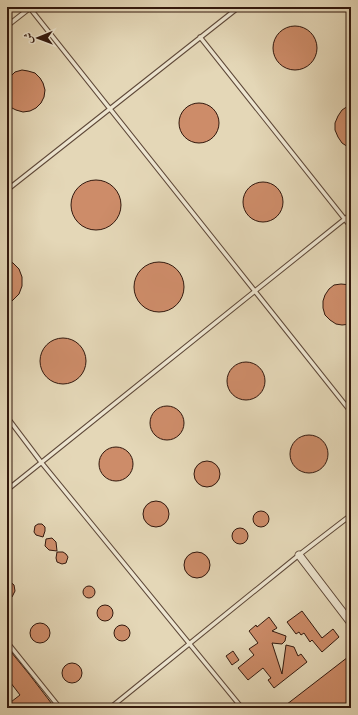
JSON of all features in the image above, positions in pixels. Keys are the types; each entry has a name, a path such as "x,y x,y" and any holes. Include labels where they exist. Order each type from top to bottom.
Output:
{"street":[{"path":"299,555 351,623"}],"lane":[{"path":"7,26 29,7 111,108 351,412"},
{"path":"7,190 239,7"},
{"path":"200,37 351,226"},
{"path":"7,490 351,214"},
{"path":"7,417 242,708"},
{"path":"110,708 299,555 351,515"},
{"path":"7,642 60,708"}],"building":[{"path":"299,26 304,27 311,32 316,39 316,57 311,64 304,69 291,70 286,69 279,64 274,57 273,44 274,39 279,32 286,27"},
{"path":"22,70 35,73 43,83 45,90 41,103 36,108 23,112 10,107 7,103 7,80 15,72"},
{"path":"195,103 203,103 210,106 216,112 219,123 216,134 210,140 203,143 195,143 188,140 182,134 179,127 179,119 182,112 188,106"},
{"path":"351,104 351,149 342,143 338,137 335,130 335,123 342,110"},
{"path":"91,180 101,180 114,187 121,200 121,210 114,223 101,230 91,230 82,226 75,219 71,210 71,200 75,191 82,184"},
{"path":"259,182 267,182 274,185 280,191 283,202 280,213 274,219 267,222 259,222 252,219 246,213 243,206 243,198 246,191 252,185"},
{"path":"7,260 19,269 22,277 22,286 19,294 12,301 7,303"},
{"path":"154,262 164,262 177,269 184,282 184,292 177,305 164,312 154,312 145,308 138,301 134,292 134,282 138,273 145,266"},
{"path":"334,285 351,285 351,324 336,324 325,315 323,308 323,301 329,289"},
{"path":"58,338 68,338 76,342 82,348 86,356 86,366 82,374 76,380 68,384 58,384 50,380 44,374 40,366 40,356 44,348 50,342"},
{"path":"242,362 250,362 260,367 264,374 264,388 260,395 250,400 242,400 232,395 230,392 227,385 227,377 232,367 235,365"},
{"path":"164,406 170,406 174,407 181,413 184,423 183,430 177,437 170,440 164,440 160,439 153,433 150,426 150,420 151,416 157,409"},
{"path":"305,435 313,435 323,440 327,447 327,461 323,468 313,473 305,473 295,468 293,465 290,458 290,450 295,440 298,438"},
{"path":"113,447 119,447 123,448 130,454 133,464 132,471 126,478 119,481 113,481 109,480 102,474 99,467 99,461 100,457 106,450"},
{"path":"207,461 216,465 220,474 216,483 207,487 198,483 194,474 198,465"},
{"path":"156,501 165,505 169,514 165,523 156,527 147,523 143,514 147,505"},
{"path":"261,511 267,513 269,519 267,525 261,527 255,525 253,519 255,513"},
{"path":"42,524 45,527 43,537 36,535 34,532 35,526"},
{"path":"240,528 246,530 248,536 246,542 240,544 234,542 232,536 234,530"},
{"path":"52,538 56,542 57,551 49,550 45,546 46,539"},
{"path":"57,552 63,552 66,554 68,557 66,563 62,564 57,562"},
{"path":"197,552 206,556 210,565 206,574 197,578 188,574 184,565 188,556"},
{"path":"7,579 14,585 15,591 12,597 7,600"},
{"path":"87,586 91,586 95,592 91,598 87,598 83,594 83,590"},
{"path":"102,605 108,605 113,610 111,619 108,621 102,621 97,616 97,610"},
{"path":"302,611 322,638 333,629 339,637 322,652 312,640 310,642 304,633 301,635 299,632 296,634 287,622"},
{"path":"269,617 277,628 272,631 286,636 285,641 282,644 272,643 282,674 286,645 294,647 298,656 301,654 307,662 274,688 268,680 271,678 263,668 248,680 238,668 254,655 249,649 258,643 249,631 256,625 257,627"},
{"path":"40,623 47,626 50,633 47,640 40,643 33,640 30,633 33,626"},
{"path":"119,625 125,625 130,630 128,639 125,641 119,641 114,636 114,630"},
{"path":"7,647 55,708 7,708 7,705 20,695 7,678"},
{"path":"233,651 239,660 232,665 226,656"},
{"path":"348,657 351,660 351,684 347,687 351,693 351,708 282,708"},
{"path":"72,663 79,666 82,673 79,680 72,683 65,680 62,673 65,666"}]}
